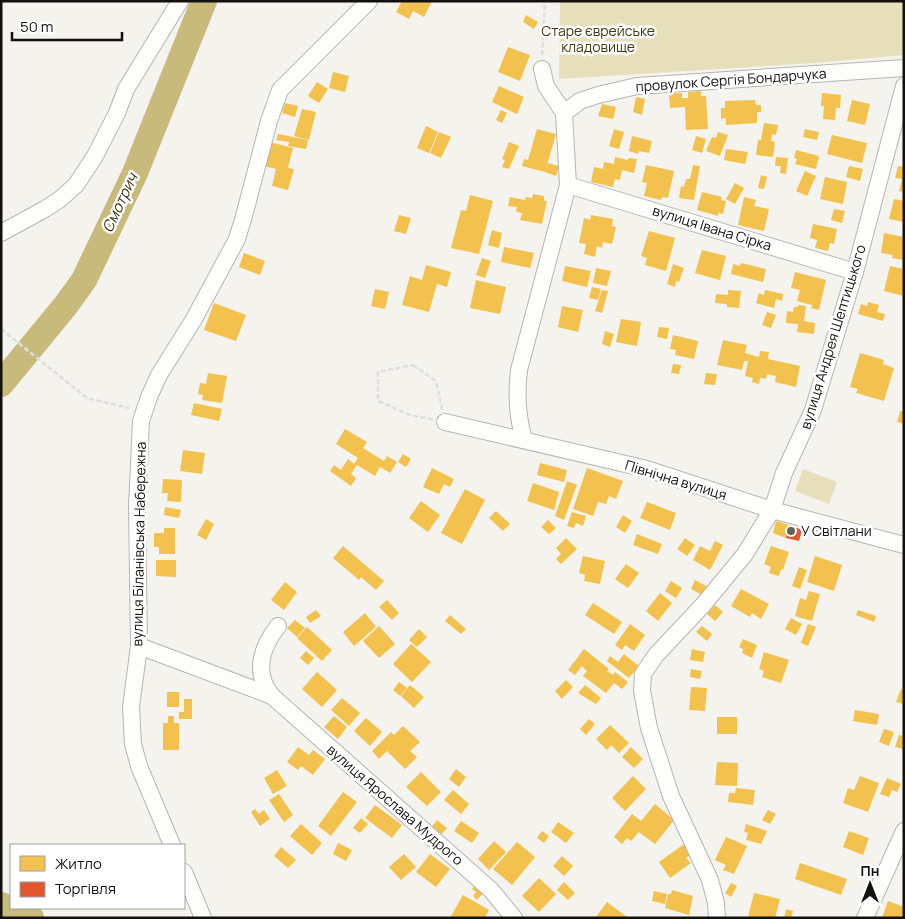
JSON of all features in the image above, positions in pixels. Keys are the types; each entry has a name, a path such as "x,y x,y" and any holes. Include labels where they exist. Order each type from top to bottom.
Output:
{"street":[{"path":"1,233 52,205 76,185 95,156 117,113 126,89 180,1"},
{"name":"вулиця Біланівська Набережна","path":"172,844 138,766 133,744 131,707 138,646 137,506 141,421 159,375 194,318 237,239 269,121 280,90 369,1"},
{"name":"провулок Сергія Бондарчука","path":"564,113 589,98 637,86 904,68"},
{"path":"524,440 518,411 519,370 568,185 564,113 546,86 542,69"},
{"name":"вулиця Андрея Шептицького","path":"717,918 716,903 710,880 672,796 654,744 646,713 642,681 643,674 656,655 703,605 745,554 772,510 784,473 813,410 855,272 904,86"},
{"name":"вулиця Івана Сірка","path":"568,185 855,272"},
{"name":"Північна вулиця","path":"445,422 647,469 772,510 904,545"},
{"path":"272,696 265,688 260,670 267,644 278,626"},
{"path":"138,646 272,696"},
{"name":"вулиця Ярослава Мудрого","path":"272,696 491,890 514,918"},
{"path":"865,918 904,831"},
{"path":"185,874 203,918"}],"path":[{"path":"542,69 546,1"},
{"path":"1,329 87,398 144,411"},
{"path":"413,365 436,381 445,422 410,415 378,402 378,372 413,365"}],"green space":[{"name":"Старе єврейське кладовище","path":"560,1 904,1 904,55 814,63 559,79"},
{"path":"803,469 837,482 829,504 795,491"}],"building: Житло":[{"path":"402,1 432,1 424,17 413,11 409,19 396,12"},
{"path":"526,15 538,22 534,29 523,22"},
{"path":"508,47 530,55 520,81 498,72"},
{"path":"333,72 349,76 345,92 329,88"},
{"path":"317,82 328,89 319,103 308,96"},
{"path":"499,86 524,97 517,114 492,102"},
{"path":"701,91 701,96 706,96 708,129 686,130 685,107 670,108 669,93 682,93 682,98 688,98 688,92"},
{"path":"822,93 841,95 840,108 836,108 835,120 823,119"},
{"path":"636,97 645,99 642,115 633,112"},
{"path":"755,100 756,105 761,105 761,112 757,112 757,123 726,125 726,118 721,119 721,108 725,108 725,101"},
{"path":"852,100 870,104 865,125 847,121"},
{"path":"285,103 298,106 295,117 282,113"},
{"path":"602,104 616,107 613,119 598,116"},
{"path":"302,109 316,112 309,140 294,136"},
{"path":"501,110 507,113 502,123 496,120"},
{"path":"764,123 778,125 776,135 772,134 771,141 775,142 773,157 756,155 758,140 761,140"},
{"path":"426,126 438,132 429,153 417,148"},
{"path":"537,129 556,134 545,172 522,166 524,159 528,160"},
{"path":"614,129 624,132 619,149 609,146"},
{"path":"805,129 819,132 817,140 803,137"},
{"path":"439,132 451,137 441,158 430,153"},
{"path":"718,132 728,135 720,156 706,151 712,137 716,138"},
{"path":"278,134 308,140 306,149 288,146 289,142 276,140"},
{"path":"832,135 867,143 862,163 827,154"},
{"path":"632,136 652,141 649,153 639,151 638,154 629,151"},
{"path":"696,136 706,139 702,153 692,150"},
{"path":"266,141 293,148 288,168 294,169 288,190 272,186 276,169 260,165"},
{"path":"509,142 519,146 509,169 502,167 505,160 502,159"},
{"path":"726,149 748,152 745,164 724,160"},
{"path":"796,150 819,156 816,169 795,164 797,159 794,158"},
{"path":"615,157 628,160 629,158 637,159 634,173 622,170 620,180 615,179 613,187 591,182 594,167 603,169 604,162 614,164"},
{"path":"776,157 788,158 786,174 780,173 781,166 775,166"},
{"path":"548,163 559,166 556,176 545,172"},
{"path":"646,165 674,171 668,198 662,197 661,200 644,196 647,183 642,182"},
{"path":"693,165 700,166 694,200 679,198 681,186 684,187 686,179 690,179"},
{"path":"849,166 863,169 860,181 846,177"},
{"path":"898,166 904,167 904,192 899,191 902,179 895,178"},
{"path":"805,171 816,176 807,196 796,191"},
{"path":"761,175 767,177 764,189 758,188"},
{"path":"825,177 847,182 843,204 820,199"},
{"path":"735,183 744,188 735,204 726,199"},
{"path":"702,192 722,197 721,200 726,201 723,214 718,213 718,216 697,210"},
{"path":"533,194 544,196 544,201 547,201 542,224 520,220 522,213 516,212 517,207 508,206 510,197 525,200 526,197 532,198"},
{"path":"470,195 493,201 479,254 451,248 461,210 466,211"},
{"path":"744,197 756,200 754,206 769,209 764,231 738,225"},
{"path":"894,199 904,201 904,222 889,219"},
{"path":"834,209 845,211 842,223 831,220"},
{"path":"399,215 411,218 406,234 394,231"},
{"path":"591,215 613,219 612,226 616,227 612,244 603,242 602,248 597,246 595,257 584,254 586,244 579,243 584,218 590,220"},
{"path":"813,224 837,229 834,244 830,243 828,251 815,248 817,240 810,238"},
{"path":"492,230 502,233 499,248 488,245"},
{"path":"649,231 675,238 666,271 645,265 647,258 641,256"},
{"path":"884,233 904,237 904,260 892,258 893,255 881,253"},
{"path":"504,247 534,253 530,268 501,262"},
{"path":"702,250 726,256 720,280 695,273"},
{"path":"244,253 265,261 260,275 239,267"},
{"path":"482,258 491,261 485,278 476,275"},
{"path":"741,263 766,269 763,282 731,274 733,264 740,266"},
{"path":"673,264 684,268 679,282 676,281 675,287 667,284"},
{"path":"426,265 451,272 447,287 437,284 429,312 402,305 410,276 422,280"},
{"path":"565,266 591,271 587,287 562,281"},
{"path":"890,266 904,269 904,296 884,291"},
{"path":"596,268 611,271 607,286 593,283"},
{"path":"795,272 826,280 819,310 811,308 812,305 797,301 800,290 791,288"},
{"path":"476,280 506,287 500,314 470,308"},
{"path":"592,287 601,289 598,300 589,298"},
{"path":"375,289 389,292 385,309 371,306"},
{"path":"602,290 608,291 602,313 595,311"},
{"path":"728,290 741,291 739,308 715,303 716,294 728,295"},
{"path":"765,290 783,294 782,301 776,299 774,308 756,303 759,293 764,295"},
{"path":"868,302 879,305 877,312 885,314 883,321 858,314 861,304 867,306"},
{"path":"214,303 246,315 236,341 204,330"},
{"path":"798,305 806,306 804,321 815,323 814,334 797,332 798,324 786,323 787,311 793,312 794,307 798,307"},
{"path":"562,306 583,310 578,332 558,327"},
{"path":"767,312 776,315 771,328 762,325"},
{"path":"621,319 641,322 637,346 616,342"},
{"path":"659,327 669,328 667,339 657,337"},
{"path":"605,331 614,334 610,347 602,344"},
{"path":"673,335 698,341 694,359 675,355 676,350 670,349"},
{"path":"723,340 747,345 745,353 759,357 760,351 769,352 768,359 800,366 796,387 775,382 776,376 767,374 766,379 760,378 759,384 752,382 753,378 745,376 748,361 744,361 742,370 717,365"},
{"path":"860,353 884,360 883,364 894,368 884,401 856,393 858,389 850,387"},
{"path":"673,364 681,365 679,374 671,373"},
{"path":"208,373 227,376 222,403 202,400 203,395 198,394 200,383 206,384"},
{"path":"706,373 717,374 715,385 704,384"},
{"path":"194,403 222,409 219,421 191,415"},
{"path":"900,411 904,412 904,424 897,422"},
{"path":"345,429 367,442 363,448 384,461 387,456 397,462 390,473 380,467 375,476 357,465 351,474 356,478 351,486 330,471 334,465 341,470 348,459 354,464 358,458 336,444"},
{"path":"183,450 205,453 202,474 180,471"},
{"path":"403,454 411,459 406,467 398,462"},
{"path":"540,463 567,470 564,482 537,475"},
{"path":"432,468 454,479 450,487 444,484 439,494 423,487"},
{"path":"587,468 623,481 616,499 609,496 606,504 598,502 593,516 573,509"},
{"path":"163,479 182,480 181,502 167,501 168,493 162,493"},
{"path":"567,481 577,485 564,520 555,516"},
{"path":"533,483 559,492 554,510 527,501"},
{"path":"465,489 485,500 462,544 441,533"},
{"path":"421,501 440,515 428,532 409,518"},
{"path":"647,502 676,513 670,530 640,518"},
{"path":"165,507 181,510 179,518 164,515"},
{"path":"496,511 510,524 503,531 489,518"},
{"path":"572,512 586,516 583,526 576,523 574,528 567,526"},
{"path":"623,515 632,521 625,533 616,527"},
{"path":"206,519 214,524 206,540 197,535"},
{"path":"548,520 556,528 549,534 541,527"},
{"path":"776,521 789,525 786,538 773,533"},
{"path":"164,528 175,528 175,554 159,554 159,547 154,547 154,533 164,533"},
{"path":"637,534 662,544 658,554 633,545"},
{"path":"566,538 577,549 561,564 556,559 561,554 556,548"},
{"path":"685,538 695,545 687,556 677,549"},
{"path":"715,541 723,545 710,570 693,560 700,546 710,551"},
{"path":"343,546 384,581 376,590 361,577 359,580 333,558"},
{"path":"771,546 789,552 779,576 769,573 771,567 764,564"},
{"path":"583,556 605,561 600,584 584,581 585,575 579,573"},
{"path":"815,556 842,565 834,591 807,582"},
{"path":"156,560 176,560 176,577 156,576"},
{"path":"626,564 639,573 628,588 615,579"},
{"path":"799,567 807,570 800,589 792,586"},
{"path":"695,580 708,587 704,596 691,589"},
{"path":"671,581 682,588 676,598 665,591"},
{"path":"285,582 297,592 284,610 271,600"},
{"path":"741,589 769,604 761,619 752,613 750,617 731,606"},
{"path":"809,591 820,594 812,621 795,616 800,598 806,600"},
{"path":"660,593 672,603 658,621 646,611"},
{"path":"387,600 399,613 392,620 379,607"},
{"path":"593,603 622,622 614,634 585,615"},
{"path":"715,605 723,612 715,621 707,614"},
{"path":"316,610 321,616 310,623 306,617"},
{"path":"858,610 876,616 874,622 856,615"},
{"path":"365,613 376,627 354,646 343,632"},
{"path":"450,615 466,629 461,634 445,621"},
{"path":"791,618 802,624 796,635 785,629"},
{"path":"295,620 305,628 297,637 287,628"},
{"path":"630,624 645,635 634,651 625,645 622,650 615,645"},
{"path":"808,624 816,627 808,646 801,643"},
{"path":"379,626 395,644 379,658 363,641"},
{"path":"702,626 712,634 707,641 696,632"},
{"path":"307,627 332,650 322,661 297,638"},
{"path":"419,629 427,637 417,647 409,640"},
{"path":"743,639 757,645 752,658 742,653 743,649 739,647"},
{"path":"411,644 431,662 412,682 393,664"},
{"path":"584,649 609,669 607,671 613,675 615,672 628,682 622,689 614,683 606,693 583,676 587,671 582,666 575,675 568,670"},
{"path":"692,649 705,652 703,662 690,660"},
{"path":"306,651 314,658 308,665 300,658"},
{"path":"764,652 789,660 781,683 762,677 764,671 759,669"},
{"path":"624,654 639,666 629,678 607,661 610,656 618,662"},
{"path":"691,669 702,671 700,679 690,677"},
{"path":"317,672 337,690 322,707 302,689"},
{"path":"566,680 573,687 562,699 555,691"},
{"path":"399,682 407,688 400,696 393,690"},
{"path":"410,685 424,697 414,708 401,696"},
{"path":"585,685 601,698 596,704 578,693"},
{"path":"691,687 707,688 705,711 689,710"},
{"path":"901,689 904,690 904,704 896,702"},
{"path":"167,692 179,692 179,707 167,707"},
{"path":"342,698 360,713 349,726 331,710"},
{"path":"184,699 192,699 192,719 179,719 179,712 184,712"},
{"path":"855,710 879,714 877,725 853,721"},
{"path":"168,716 174,716 174,723 179,723 179,750 163,750 163,723 168,723"},
{"path":"334,716 347,727 338,739 324,727"},
{"path":"717,717 737,717 737,734 717,734"},
{"path":"366,718 382,732 370,746 354,731"},
{"path":"589,719 595,724 586,735 580,729"},
{"path":"610,725 629,743 619,753 611,745 607,750 596,739"},
{"path":"403,726 420,742 410,751 417,757 405,769 387,751 379,759 372,751 391,732 394,735"},
{"path":"884,729 894,732 889,746 879,742"},
{"path":"899,735 904,736 904,749 895,747"},
{"path":"298,747 309,755 313,750 325,759 313,775 301,766 298,770 287,762"},
{"path":"631,747 643,759 634,768 622,757"},
{"path":"717,762 738,763 737,786 715,785"},
{"path":"456,769 466,777 459,787 449,779"},
{"path":"277,770 287,786 273,794 264,778"},
{"path":"421,772 441,792 427,806 406,787"},
{"path":"633,776 646,789 625,811 612,798"},
{"path":"860,776 879,783 868,812 843,803 848,788 854,790"},
{"path":"887,778 901,784 897,792 892,790 889,797 880,794"},
{"path":"736,788 755,790 753,805 728,802 729,793 735,793"},
{"path":"453,790 469,804 461,814 444,800"},
{"path":"343,792 357,802 331,836 318,826"},
{"path":"279,794 293,815 284,822 269,800"},
{"path":"655,804 674,820 655,844 639,832 631,841 627,838 622,844 614,837 632,814 641,821"},
{"path":"375,805 402,825 392,838 365,818"},
{"path":"255,809 259,814 264,810 270,819 260,826 251,812"},
{"path":"768,810 776,814 770,824 762,820"},
{"path":"361,818 368,824 360,833 353,828"},
{"path":"437,820 447,828 441,835 431,828"},
{"path":"461,821 479,833 472,843 454,831"},
{"path":"558,822 574,833 566,843 551,832"},
{"path":"301,824 322,843 312,855 290,836"},
{"path":"746,824 767,831 761,844 746,840 748,833 744,832"},
{"path":"542,831 549,836 544,843 537,838"},
{"path":"849,831 869,838 863,855 843,847"},
{"path":"726,837 747,846 734,874 723,870 726,865 715,860"},
{"path":"494,841 506,852 489,870 478,859"},
{"path":"517,842 535,857 512,885 493,869"},
{"path":"338,843 352,850 346,861 333,854"},
{"path":"684,844 690,855 686,858 691,863 670,878 659,862"},
{"path":"281,847 296,860 288,868 274,856"},
{"path":"404,854 416,867 401,880 389,867"},
{"path":"430,854 450,869 436,887 416,872"},
{"path":"562,856 573,866 564,876 553,866"},
{"path":"800,863 847,879 841,895 795,879"},
{"path":"539,878 556,894 539,912 522,896"},
{"path":"564,882 575,893 568,900 557,890"},
{"path":"731,883 737,886 731,897 725,893"},
{"path":"475,885 483,893 477,900 473,896 476,892 472,889"},
{"path":"672,890 693,896 689,915 665,908 668,894 671,894"},
{"path":"654,891 667,894 665,904 652,901"},
{"path":"754,893 780,899 775,918 748,917"},
{"path":"463,895 489,910 485,918 450,918"},
{"path":"888,901 904,907 904,918 882,918"},
{"path":"607,902 627,917 627,918 596,917"},
{"path":"786,909 793,911 791,918 784,918"}],"building: Торгівля":[{"path":"789,525 802,530 799,541 786,538"}],"waterway":[{"name":"Смотрич","path":"1,384 66,305 84,280 135,173 204,1"},
{"name":"Смотрич","path":"1,905 10,909"},
{"name":"Смотрич","path":"10,909 31,918"}],"place":[{"name":"У Світлани","path":"791,531"}]}
